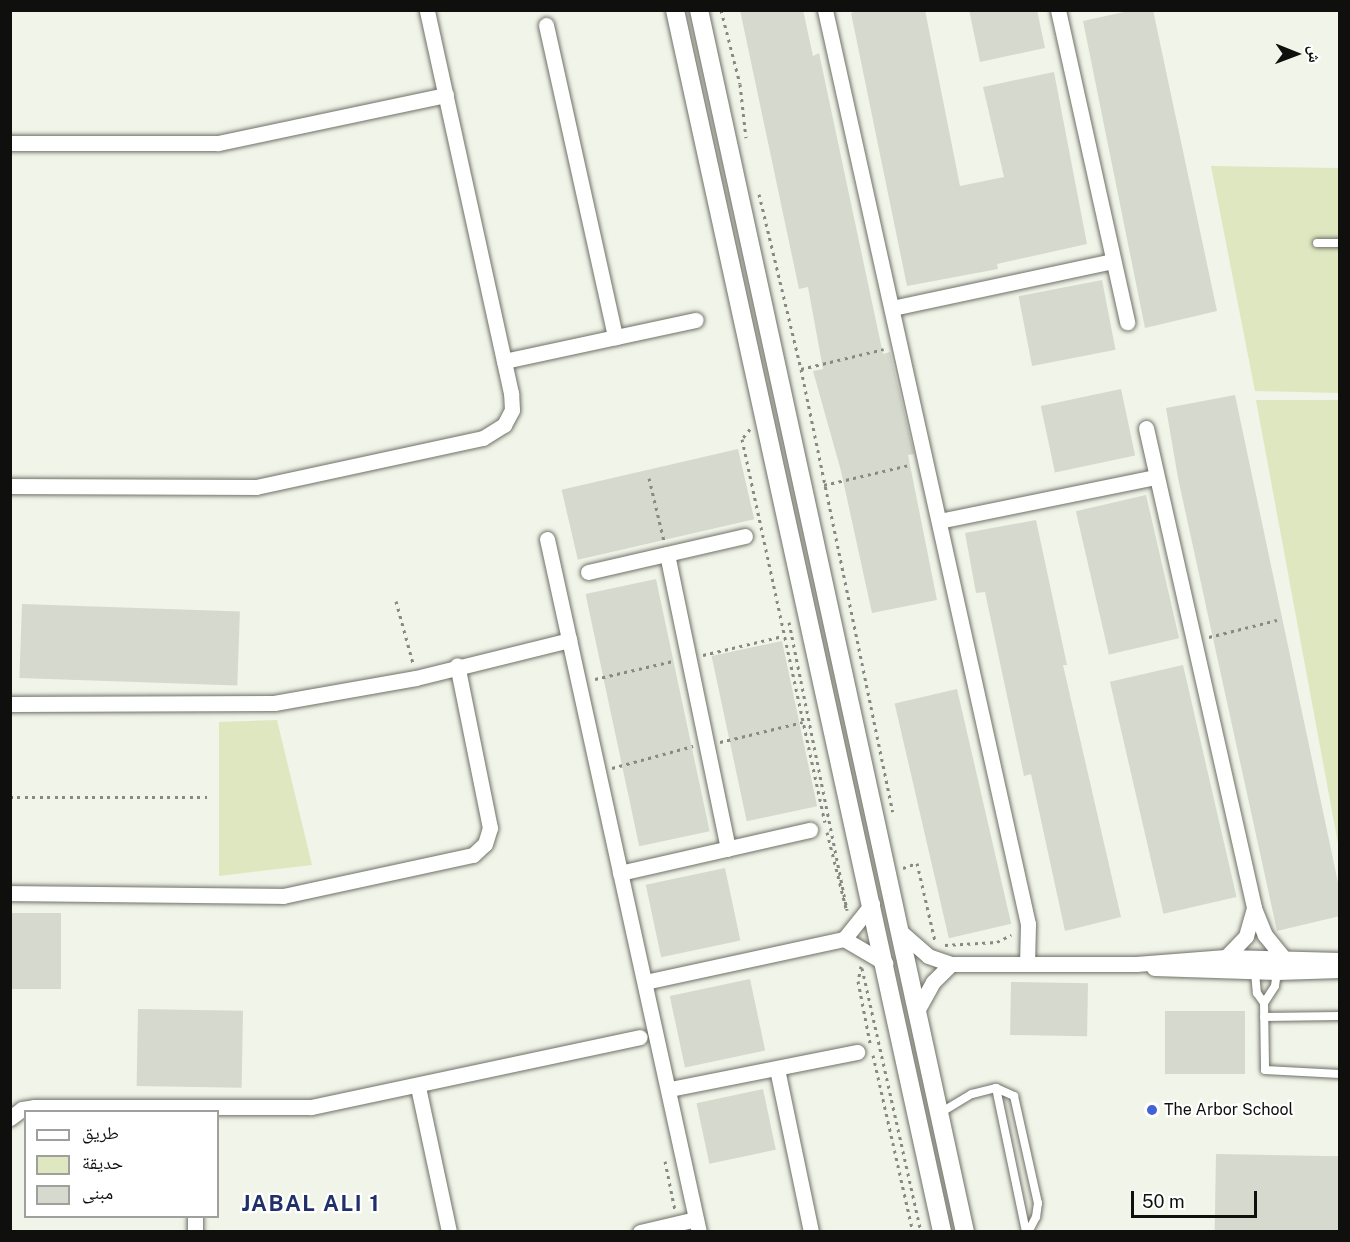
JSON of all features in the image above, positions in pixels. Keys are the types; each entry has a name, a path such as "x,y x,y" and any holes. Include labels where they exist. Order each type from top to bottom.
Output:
{"street":[{"path":"10,486 256,487 483,438 498,431 512,410 504,361 427,10"},
{"path":"675,10 942,1232"},
{"path":"699,10 903,933 965,1232"},
{"path":"825,10 1028,924 1027,964"},
{"path":"1058,10 1127,322"},
{"path":"546,25 615,337"},
{"path":"10,142 218,143 446,95"},
{"path":"892,308 1113,261"},
{"path":"504,361 696,320"},
{"path":"1146,428 1155,477 1254,908 1265,935 1283,957"},
{"path":"939,521 1155,477"},
{"path":"588,572 745,536"},
{"path":"547,539 670,1089 697,1226 678,1223 640,1232"},
{"path":"667,554 728,849"},
{"path":"10,704 261,705 416,678 457,665 569,640"},
{"path":"10,893 284,896 473,855 485,844 490,828 457,665"},
{"path":"620,873 810,830"},
{"path":"851,942 856,928 872,904"},
{"path":"1226,957 1246,936 1254,908"},
{"path":"903,933 928,956 951,964 1136,964 1226,957 1340,960"},
{"path":"645,982 851,942 885,963"},
{"path":"918,1009 933,982 951,964"},
{"path":"1136,964 1166,970 1255,972 1340,970"},
{"path":"10,1118 22,1109 34,1107 197,1110 311,1107 418,1087 640,1037"},
{"path":"670,1089 857,1052"},
{"path":"777,1069 812,1232"},
{"path":"418,1087 449,1232"}],"lane":[{"path":"1317,243 1340,243"},
{"path":"1255,972 1257,993 1264,1003"},
{"path":"1276,972 1275,986 1264,1003 1265,1070 1340,1074"},
{"path":"1264,1017 1340,1016"},
{"path":"940,1113 972,1094 996,1088 1010,1092 1016,1100 1038,1203 1036,1217 1027,1232"},
{"path":"996,1088 1027,1232"}],"path":[{"path":"721,10 740,84 747,148"},
{"path":"756,183 801,369 895,821"},
{"path":"801,369 900,345"},
{"path":"764,411 742,439 842,906 856,928"},
{"path":"750,430 752,441"},
{"path":"824,485 926,461"},
{"path":"649,478 667,554"},
{"path":"396,601 416,678"},
{"path":"788,615 848,914"},
{"path":"1192,641 1277,620"},
{"path":"611,768 803,722"},
{"path":"10,797 207,797"},
{"path":"902,856 907,878"},
{"path":"905,867 917,863 936,945 997,942 1010,938 1015,926 1028,924"},
{"path":"851,942 861,967 921,1232"},
{"path":"861,967 858,981 871,1048 913,1232"},
{"path":"664,1154 678,1223"}],"green space":[{"path":"1211,166 1339,168 1339,393 1255,391"},
{"path":"1256,400 1339,400 1339,849"},
{"path":"277,720 312,865 219,876 219,722"}],"building":[{"path":"740,10 803,10 813,56 819,53 883,354 890,352 914,454 908,455 937,600 872,613 841,471 813,371 823,369 808,287 799,289"},
{"path":"862,10 925,10 960,186 1004,177 983,87 1054,72 1087,244 997,264 998,269 907,286 851,13"},
{"path":"969,10 1037,10 1045,48 980,62"},
{"path":"1133,10 1153,10 1217,311 1145,328 1083,21"},
{"path":"1102,280 1116,350 1032,366 1019,296"},
{"path":"1121,389 1135,456 1055,473 1041,406"},
{"path":"1235,395 1340,892 1340,916 1277,931 1178,478 1166,408"},
{"path":"738,449 754,519 578,560 562,490"},
{"path":"1146,495 1179,638 1109,654 1076,511"},
{"path":"1036,520 1067,665 1063,665 1121,917 1065,931 1031,774 1024,776 985,592 976,593 965,533"},
{"path":"656,579 710,831 639,846 586,594"},
{"path":"22,604 240,612 237,686 19,678"},
{"path":"782,641 817,806 747,821 712,656"},
{"path":"1183,665 1237,897 1163,914 1110,682"},
{"path":"957,689 1011,924 949,938 895,703"},
{"path":"725,868 740,940 661,957 646,885"},
{"path":"10,913 61,913 61,989 10,989"},
{"path":"750,979 765,1050 685,1067 670,996"},
{"path":"1011,982 1088,983 1087,1036 1010,1035"},
{"path":"138,1009 243,1011 242,1088 137,1086"},
{"path":"1165,1011 1245,1011 1245,1074 1165,1074"},
{"path":"763,1089 776,1150 709,1164 696,1103"},
{"path":"1216,1154 1340,1156 1339,1232 1215,1232"}],"place":[{"name":"The Arbor School","path":"1152,1110"}],"district":[{"name":"JABAL ALI 1","path":"311,1204"}]}
